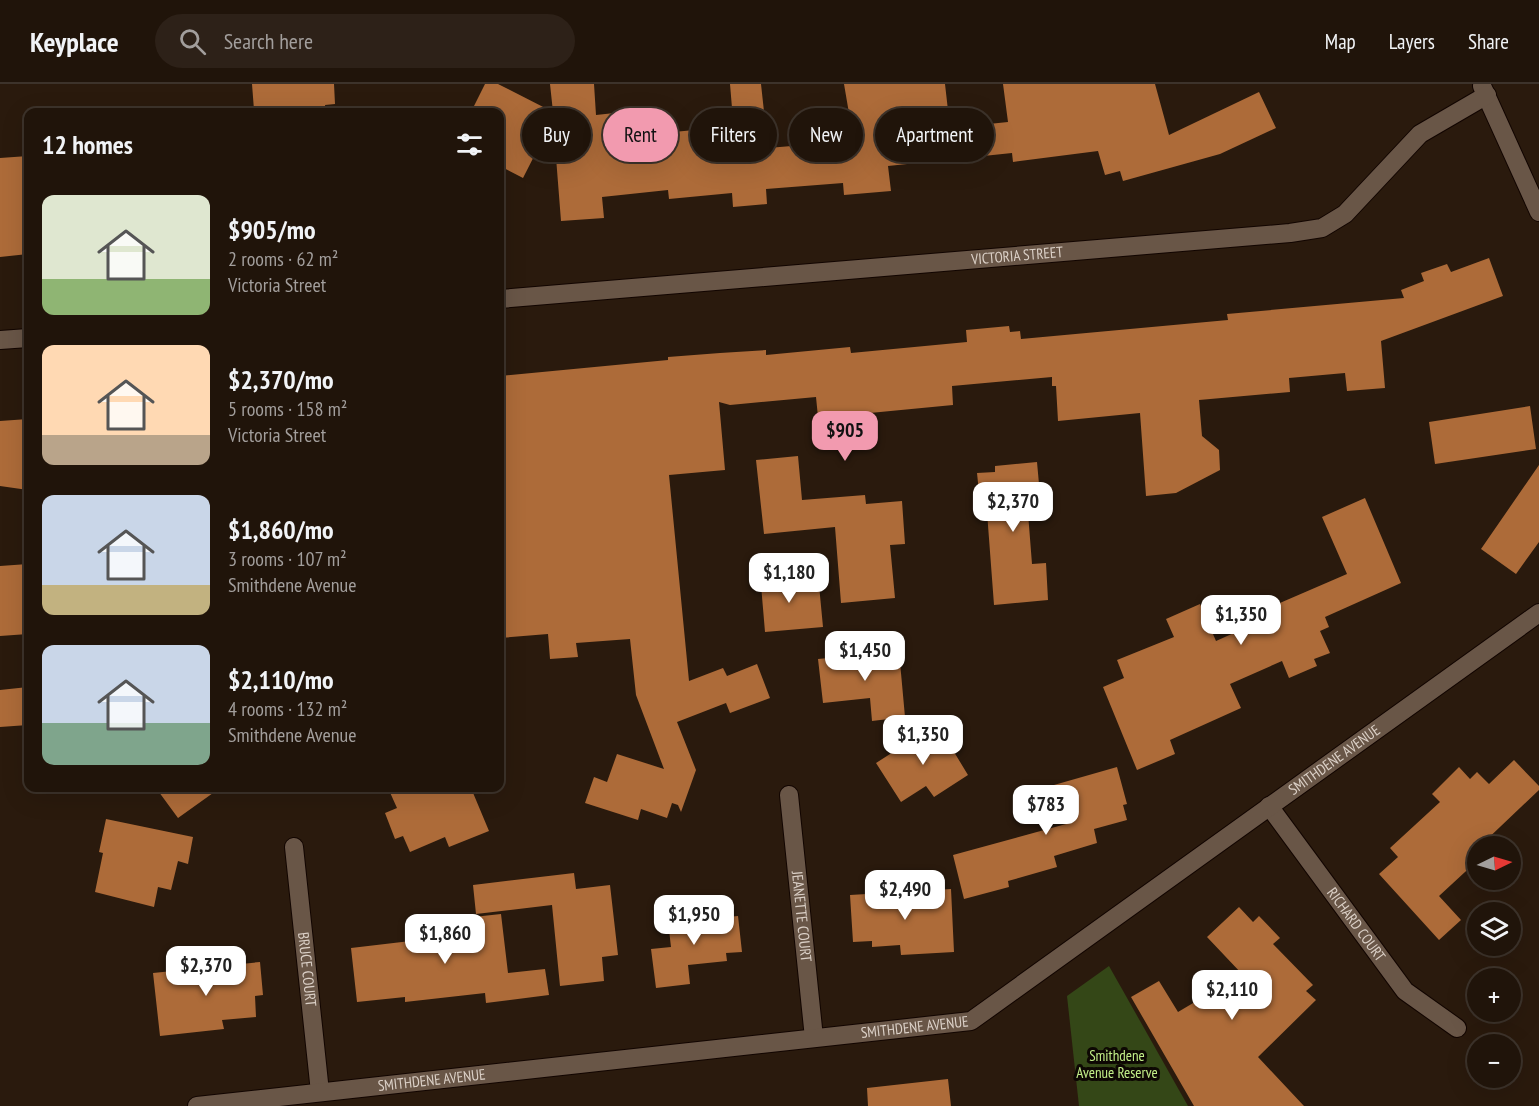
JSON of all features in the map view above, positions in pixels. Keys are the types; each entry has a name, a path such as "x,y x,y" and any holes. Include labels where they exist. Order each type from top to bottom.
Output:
{"street":[{"path":"1484,89 1539,212"},
{"name":"VICTORIA STREET","path":"504,300 1129,248 1322,228 1345,214 1420,134 1484,89"},
{"path":"0,340 24,338"},
{"name":"SMITHDENE AVENUE","path":"197,1106 971,1021 1539,613"},
{"name":"JEANETTE COURT","path":"789,795 814,1038"},
{"name":"RICHARD COURT","path":"1269,806 1405,991 1457,1028"},
{"name":"BRUCE COURT","path":"294,847 320,1092"}],"green space":[{"name":"Smithdene Avenue Reserve","path":"1109,966 1188,1106 1079,1106 1067,996"}],"building":[{"path":"252,84 334,84 335,104 325,105 325,108 254,108"},
{"path":"485,84 498,84 545,108 522,108 522,162 531,162 523,178 504,168 504,108 473,108"},
{"path":"550,84 594,84 596,115 603,114 603,162 678,162 678,132 690,130 690,162 777,162 777,147 789,146 789,162 863,162 863,108 848,108 844,84 945,84 948,108 875,108 875,162 926,162 888,166 891,191 844,195 843,183 766,189 767,204 733,207 732,193 669,199 668,190 602,197 604,218 561,221 556,162 591,162 591,108 553,108"},
{"path":"730,84 761,84 764,108 732,108"},
{"path":"1003,84 1155,84 1169,135 1259,92 1276,128 1220,154 1123,181 1120,171 1105,175 1098,151 1013,162 1012,153 994,155 994,123 1008,122"},
{"path":"24,156 24,254 0,257 0,158"},
{"path":"1489,258 1503,296 1381,341 1385,388 1347,391 1345,373 1289,378 1290,392 1199,400 1202,436 1219,450 1220,470 1176,493 1146,496 1140,413 1058,421 1056,386 1052,386 1052,377 952,386 953,405 849,415 853,443 821,447 816,397 730,405 719,402 725,470 669,475 689,681 723,668 727,676 757,664 770,698 730,713 726,703 677,722 696,770 681,812 678,805 672,803 667,818 641,809 638,820 585,803 594,777 607,782 617,754 664,769 636,695 630,639 576,643 578,657 550,659 548,634 504,638 504,376 720,353 766,350 766,355 850,347 851,353 967,342 966,330 1009,326 1010,332 1020,331 1021,339 1228,320 1227,314 1404,298 1401,290 1424,281 1421,273 1447,264 1451,272"},
{"path":"1530,406 1536,449 1435,464 1429,422"},
{"path":"24,419 24,489 0,486 0,421"},
{"path":"798,456 802,500 865,495 866,504 902,501 905,544 890,545 895,598 841,603 835,527 764,534 756,460"},
{"path":"1037,462 1041,506 1030,507 1031,513 1028,513 1032,564 1046,563 1048,600 994,605 987,512 981,512 977,473 995,472 995,466"},
{"path":"1539,465 1539,542 1516,574 1481,549"},
{"path":"1365,498 1401,583 1325,617 1329,627 1320,631 1330,653 1314,659 1317,666 1289,678 1282,661 1230,684 1241,708 1170,740 1175,754 1137,770 1103,687 1124,678 1117,660 1174,637 1166,619 1200,604 1216,641 1265,619 1261,611 1347,574 1322,517"},
{"path":"24,564 24,634 0,636 0,566"},
{"path":"787,570 789,587 819,585 823,627 765,632 760,573"},
{"path":"899,651 905,717 872,721 870,698 823,703 818,659"},
{"path":"24,687 24,725 0,727 0,690"},
{"path":"937,724 968,775 934,797 926,786 901,802 876,763"},
{"path":"1514,760 1539,786 1539,790 1491,836 1467,836 1467,870 1439,896 1461,920 1439,940 1379,874 1398,857 1390,848 1440,802 1432,794 1459,767 1470,779 1477,772 1489,784"},
{"path":"1117,767 1127,804 1123,805 1127,820 1094,829 1097,843 1054,856 1057,867 1008,881 1009,887 964,899 953,855 1066,824 1054,785"},
{"path":"159,792 214,792 178,818"},
{"path":"390,792 473,792 489,831 449,847 445,837 410,852 403,836 395,839 385,813 397,808"},
{"path":"106,819 193,837 188,864 178,861 171,890 158,887 154,907 95,892 103,853 99,852"},
{"path":"574,873 576,889 610,885 618,955 602,957 604,981 560,986 552,905 476,914 473,885"},
{"path":"951,889 954,952 901,955 900,945 872,947 872,941 853,942 850,895"},
{"path":"1239,907 1253,922 1259,916 1280,938 1273,944 1313,985 1306,991 1316,1000 1258,1057 1304,1106 1194,1106 1131,997 1159,981 1178,1012 1242,974 1207,937"},
{"path":"696,910 696,920 738,916 742,952 726,953 727,961 688,965 690,984 656,988 651,949 671,947 667,913"},
{"path":"501,914 508,973 545,969 549,995 486,1003 485,993 405,1002 405,997 357,1002 351,948 419,940 418,923"},
{"path":"260,962 263,995 255,996 256,1017 222,1020 224,1029 160,1036 153,973"},
{"path":"948,1079 951,1106 868,1106 867,1088"}]}
